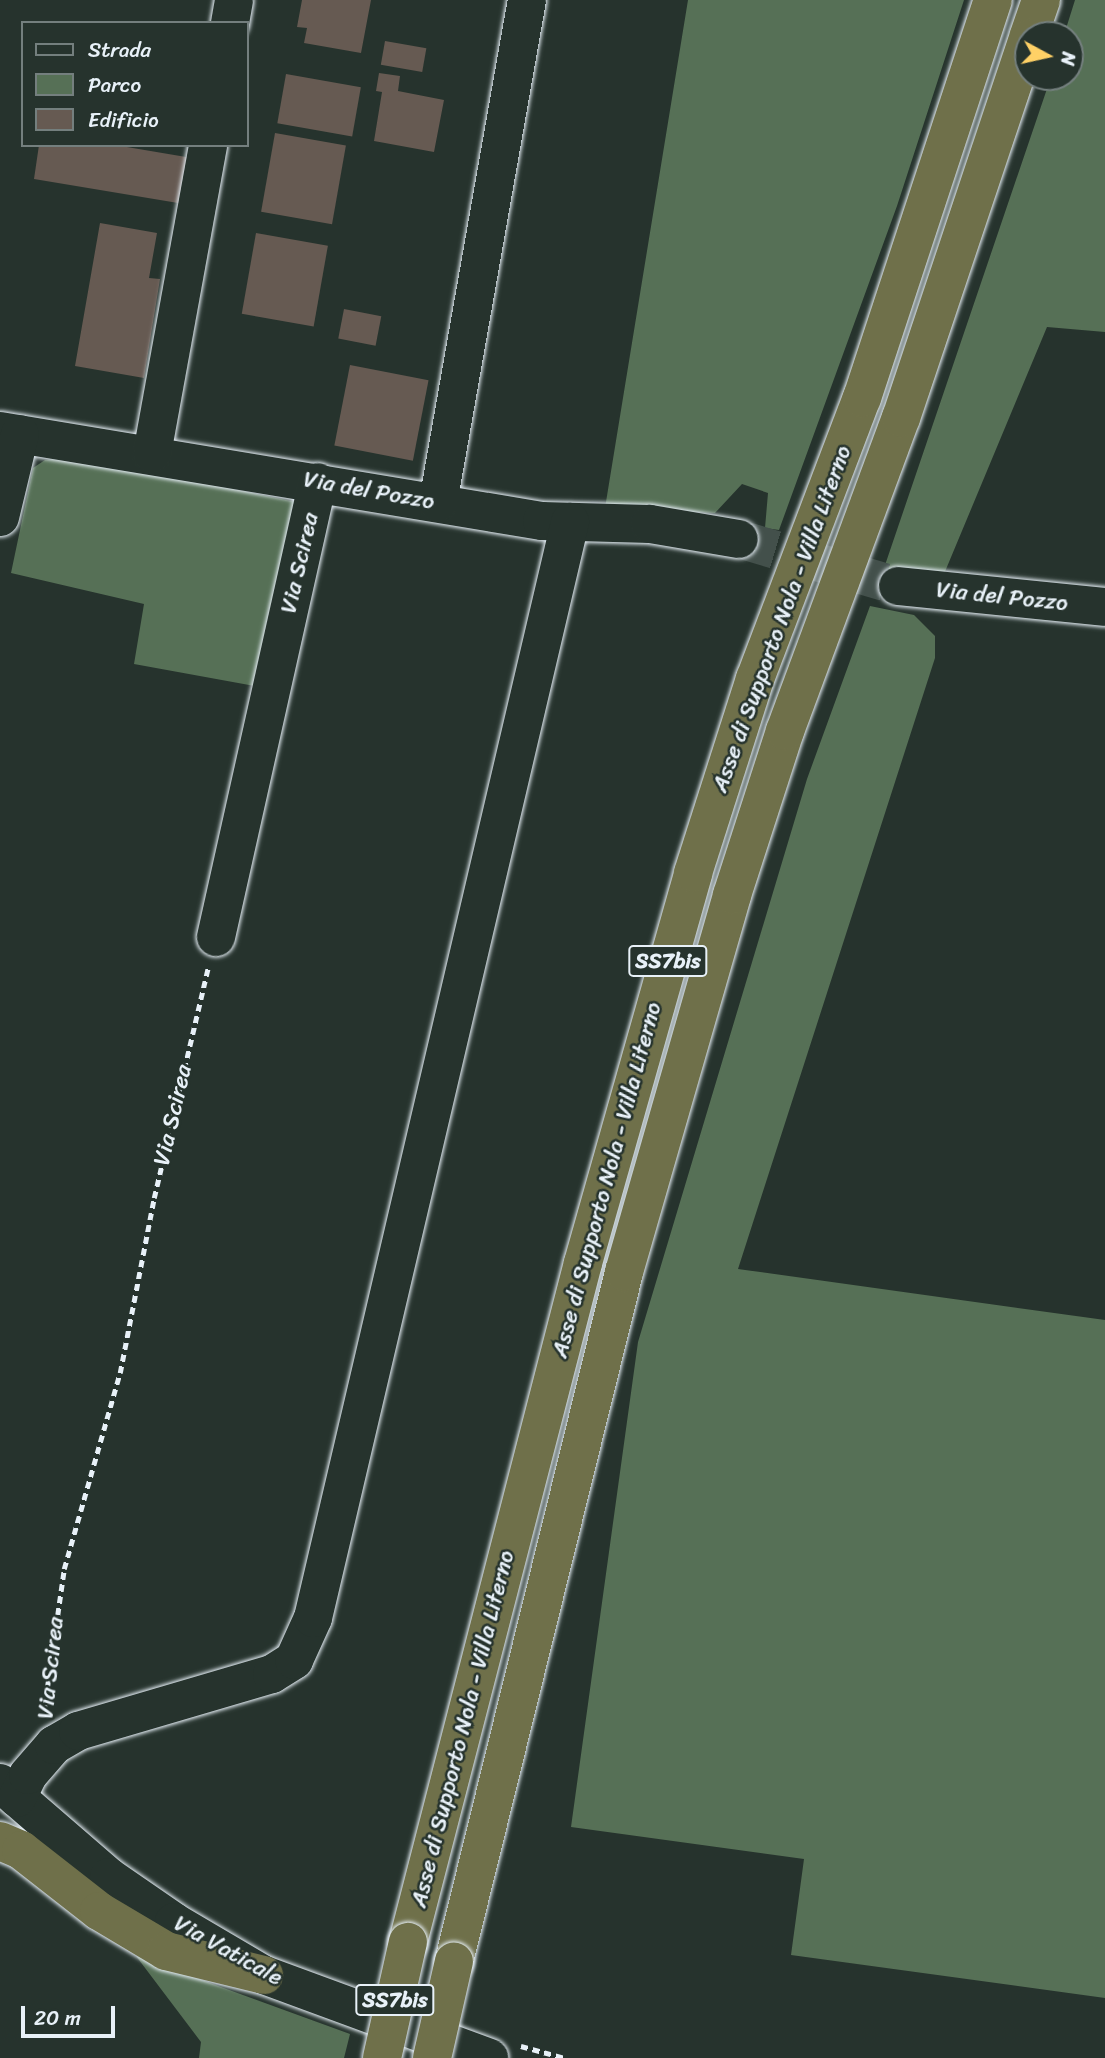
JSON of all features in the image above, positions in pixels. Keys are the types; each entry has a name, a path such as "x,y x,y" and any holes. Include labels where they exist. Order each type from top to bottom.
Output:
{"highway":[{"name":"Asse di Supporto Nola - Villa Literno","path":"382,2058 408,1942 583,1263 693,873 755,679 862,398 993,0"},
{"name":"Asse di Supporto Nola - Villa Literno","path":"1034,21 1041,0"},
{"name":"Asse di Supporto Nola - Villa Literno","path":"432,2058 624,1272 732,895 785,731 901,418 1014,82"},
{"path":"0,1841 21,1850 99,1911 166,1951 264,1975"}],"street":[{"path":"230,21 234,0"},
{"path":"438,503 527,0"},
{"path":"152,454 208,147"},
{"path":"0,517 10,433"},
{"name":"Via del Pozzo","path":"10,433 152,454 438,503 570,522 650,524 739,539"},
{"name":"Via Scirea","path":"216,937 318,482"},
{"path":"9,1790 51,1749 78,1731 272,1674 294,1660 313,1618 570,522"},
{"name":"Via del Pozzo","path":"898,586 1105,607"},
{"name":"Via Vaticale","path":"9,1790 120,1884 264,1975 489,2058"}],"path":[{"name":"Via Scirea","path":"51,1749 44,1727 44,1697 64,1569 120,1373 154,1198 216,937"}],"green space":[{"path":"688,0 964,0 897,206 779,530 765,528 768,493 742,484 715,513 605,508"},
{"path":"1075,0 1105,0 1105,332 1047,327 939,586 911,580 883,571 1046,91 1084,91 1084,21 1068,21"},
{"path":"76,457 301,503 265,688 134,664 144,604 11,573 33,468 45,460"},
{"path":"870,606 914,615 935,636 935,658 738,1269 1105,1320 1105,1998 791,1955 804,1859 571,1827 638,1342 807,779"},
{"path":"136,1956 350,2034 344,2058 199,2058 201,2042"}],"building":[{"path":"302,0 371,0 361,53 304,43 307,28 297,27"},
{"path":"385,41 426,48 422,72 381,65"},
{"path":"379,73 400,76 398,91 444,100 434,152 374,141 382,92 376,91"},
{"path":"286,74 361,87 352,136 277,123"},
{"path":"275,133 346,146 332,224 261,212"},
{"path":"39,147 127,147 192,158 184,204 34,179"},
{"path":"100,223 157,233 149,278 160,279 144,378 75,366"},
{"path":"256,233 328,246 314,326 242,314"},
{"path":"344,309 381,316 376,346 338,338"},
{"path":"350,365 429,380 413,461 334,445"}],"tunnel":[{"path":"739,539 898,586"}]}
